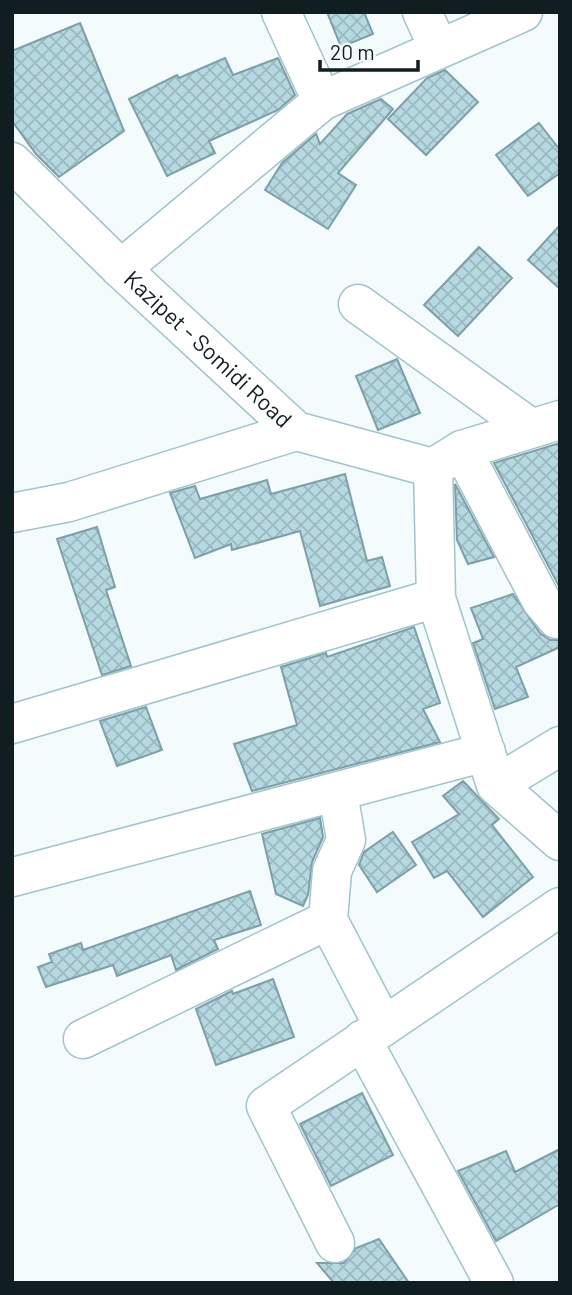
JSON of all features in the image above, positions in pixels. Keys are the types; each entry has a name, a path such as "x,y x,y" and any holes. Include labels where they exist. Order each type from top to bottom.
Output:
{"street":[{"path":"281,12 322,101"},
{"path":"422,12 439,49"},
{"path":"121,269 322,101 523,12"},
{"name":"Kazipet - Somidi Road","path":"12,162 121,269 296,431 447,459"},
{"path":"358,304 544,423"},
{"path":"447,459 544,423"},
{"path":"12,513 69,502 296,431"},
{"path":"447,459 436,598 491,768 560,841"},
{"path":"447,459 541,600 557,620 560,618"},
{"path":"12,724 436,598"},
{"path":"13,877 338,792 491,768 560,746"},
{"path":"338,792 346,840 332,871 327,920 372,1032 494,1283"},
{"path":"335,1243 266,1106 560,907"},
{"path":"83,1039 327,920"}],"building":[{"path":"327,12 364,12 373,34 341,47"},
{"path":"80,23 124,131 59,177 36,154 12,121 12,51"},
{"path":"225,58 233,75 278,58 295,95 278,110 209,141 215,153 167,176 129,99 177,75 179,78"},
{"path":"445,70 478,102 426,155 388,119 427,78"},
{"path":"381,99 393,109 338,173 356,185 328,229 265,190 282,163 316,134 320,144 347,114"},
{"path":"539,123 560,150 560,173 528,196 496,155"},
{"path":"560,225 560,289 528,260"},
{"path":"479,247 512,278 458,336 424,305"},
{"path":"397,359 420,413 378,430 356,376"},
{"path":"560,443 560,588 494,463"},
{"path":"345,474 367,561 382,557 390,586 320,606 300,531 232,550 231,544 195,558 170,493 195,486 200,499 267,480 271,494"},
{"path":"455,484 494,557 468,564 457,540"},
{"path":"97,527 115,587 106,590 131,666 102,675 57,539"},
{"path":"513,594 540,633 550,640 560,640 560,647 516,667 528,697 495,709 473,643 483,639 471,608"},
{"path":"414,627 440,703 423,709 440,742 252,791 234,744 297,725 281,667 326,653 327,657"},
{"path":"146,707 162,750 117,766 100,721"},
{"path":"463,781 499,819 492,825 533,877 483,917 447,871 434,878 412,842 459,814 443,796"},
{"path":"320,818 323,837 312,862 308,895 303,906 276,894 262,834"},
{"path":"393,832 416,865 377,892 359,865 364,852"},
{"path":"250,891 261,925 214,940 218,949 176,970 171,955 117,976 113,965 46,987 38,967 52,962 49,954 81,943 83,950"},
{"path":"273,979 294,1037 216,1065 196,1009 232,991 233,994"},
{"path":"362,1093 393,1155 331,1186 300,1124"},
{"path":"560,1149 560,1204 496,1241 458,1171 506,1151 515,1172"},
{"path":"379,1239 409,1283 334,1283 317,1263 344,1263 356,1248"}]}
